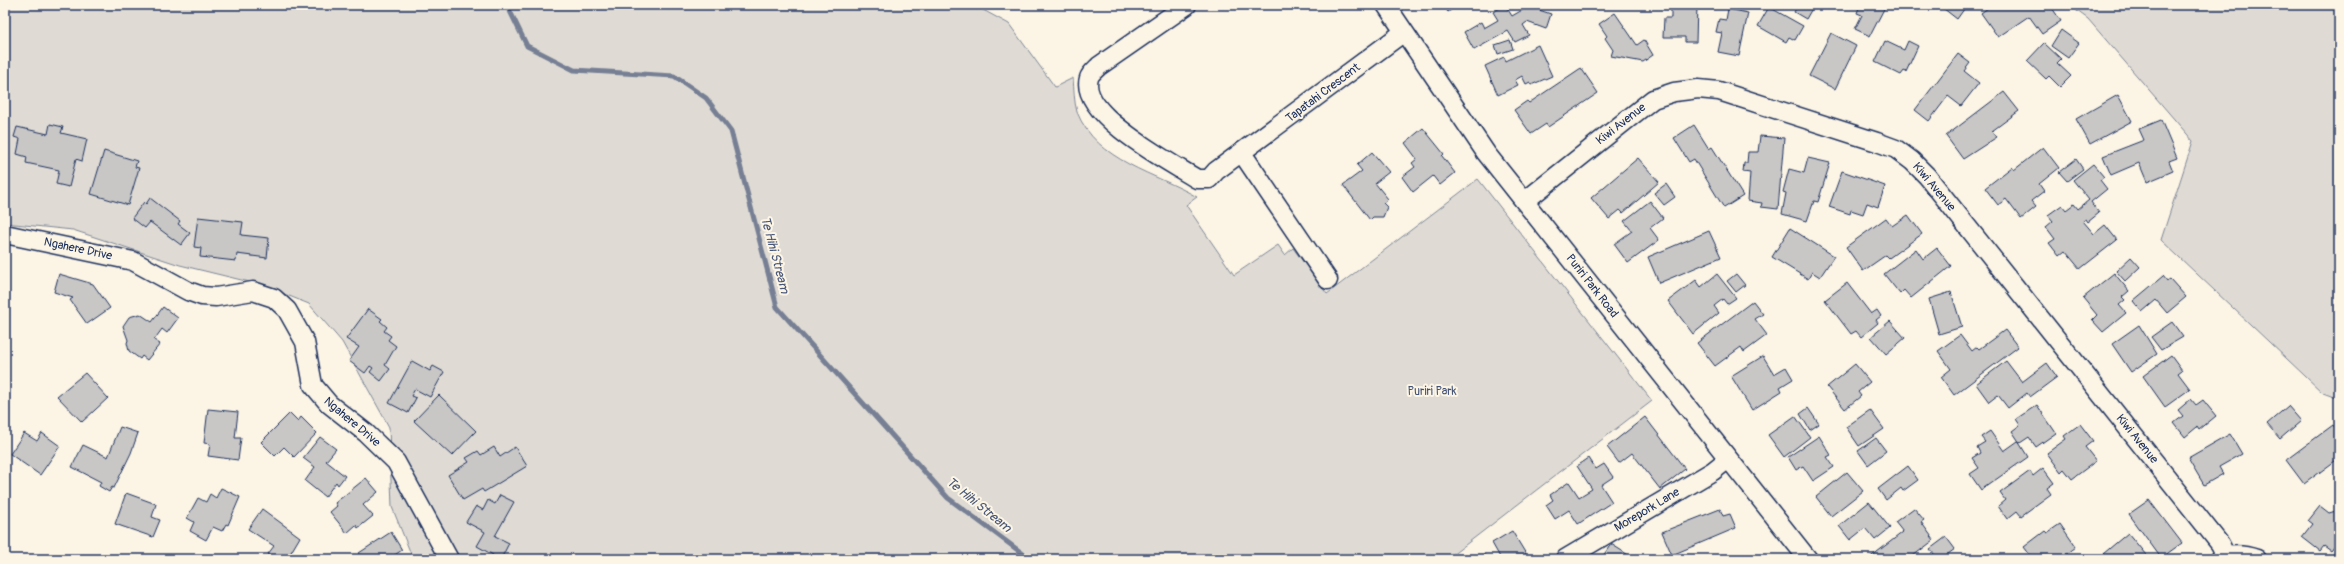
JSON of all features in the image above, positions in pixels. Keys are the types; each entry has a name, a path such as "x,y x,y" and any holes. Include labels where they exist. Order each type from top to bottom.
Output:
{"street":[{"name":"Tapatahi Crescent","path":"1187,5 1099,66 1089,77 1089,89 1094,102 1121,131 1197,179 1209,179 1404,32"},
{"name":"Puriri Park Road","path":"1386,5 1486,153 1808,559"},
{"name":"Kiwi Avenue","path":"1525,201 1653,99 1674,92 1698,89 1719,92 1857,135 1896,149 1912,160 1927,176 2220,544 2223,558"},
{"path":"1242,154 1328,280"},
{"name":"Ngahere Drive","path":"5,234 133,261 188,291 202,296 216,297 252,292 274,298 288,310 304,342 313,385 329,404 372,438 396,462 449,559"},
{"name":"Morepork Lane","path":"1565,559 1713,471 1728,459"},
{"path":"2223,558 2242,555 2257,559"}],"green space":[{"name":"Puriri Park","path":"5,5 974,5 1009,24 1055,87 1073,78 1077,112 1086,129 1098,143 1113,155 1129,164 1197,197 1186,205 1234,275 1278,245 1285,255 1293,248 1327,294 1478,179 1652,401 1447,559 413,559 392,507 389,427 342,342 309,304 262,285 180,265 73,230 5,223"},
{"path":"2069,5 2339,5 2339,399 2323,393 2161,240 2193,141 2088,19"}],"building":[{"path":"1443,5 1458,5 1448,12"},
{"path":"1505,5 1512,16 1524,9 1526,5 1540,5 1539,10 1551,14 1546,29 1527,22 1523,25 1529,35 1515,42 1508,31 1474,50 1464,32 1481,22 1484,28 1498,20 1493,12"},
{"path":"1667,5 1697,5 1696,42 1685,42 1685,37 1663,37 1664,18 1671,18 1671,9 1667,9"},
{"path":"1798,5 1814,5 1806,19 1794,12"},
{"path":"1860,5 1886,5 1870,36 1855,29 1862,15 1857,13"},
{"path":"1939,5 1967,5 1957,19"},
{"path":"1992,5 2050,5 2061,21 2042,34 2029,16 1998,37 1981,13"},
{"path":"1769,7 1803,26 1795,40 1789,37 1786,42 1758,26"},
{"path":"1728,9 1748,13 1739,56 1718,52 1722,33 1716,32 1719,19 1726,20"},
{"path":"1615,13 1637,45 1644,40 1653,55 1643,62 1611,56 1613,50 1605,38 1607,36 1599,24"},
{"path":"2061,30 2079,43 2068,58 2051,46"},
{"path":"1831,33 1856,46 1835,89 1809,76"},
{"path":"1510,40 1513,49 1498,54 1495,45"},
{"path":"1885,41 1904,50 1908,41 1918,46 1906,72 1904,71 1901,75 1875,62"},
{"path":"2044,43 2061,59 2057,63 2071,76 2060,87 2049,76 2046,79 2027,61"},
{"path":"1538,45 1552,76 1531,85 1530,82 1526,84 1522,76 1515,80 1518,85 1498,95 1485,66 1504,57 1506,61"},
{"path":"1958,54 1970,63 1964,71 1979,83 1961,106 1948,96 1929,121 1915,110"},
{"path":"1581,68 1598,93 1548,127 1546,124 1531,134 1514,110 1527,101 1529,103"},
{"path":"2004,92 2019,111 1992,131 1997,137 1963,159 1946,136"},
{"path":"2118,95 2132,121 2090,144 2076,119"},
{"path":"2161,120 2177,158 2169,161 2173,171 2147,182 2139,163 2111,175 2103,156 2144,140 2139,129"},
{"path":"50,124 63,127 61,133 87,139 82,161 76,159 69,187 56,184 59,170 26,163 27,157 17,154 20,139 14,137 17,127 48,134"},
{"path":"1694,125 1709,149 1712,147 1743,196 1724,208 1694,159 1689,162 1674,138"},
{"path":"1423,128 1444,154 1442,156 1455,173 1440,185 1433,176 1413,192 1402,177 1415,167 1412,163 1417,159 1405,143"},
{"path":"1760,136 1784,138 1778,209 1761,207 1762,203 1748,201 1750,173 1743,172 1744,163 1747,163 1748,152 1758,152"},
{"path":"2043,147 2059,168 2039,184 2044,191 2031,201 2036,207 2021,219 2006,199 1998,205 1985,188 2012,167 2014,170"},
{"path":"104,151 137,161 135,167 139,168 128,205 91,194"},
{"path":"1372,152 1389,172 1375,183 1388,199 1383,203 1387,207 1383,217 1373,217 1370,220 1343,185 1362,171 1357,165"},
{"path":"1638,158 1659,182 1623,213 1620,210 1609,219 1591,198"},
{"path":"1808,158 1830,163 1818,202 1814,201 1807,221 1782,214 1786,193 1783,192 1789,169 1804,173"},
{"path":"2076,159 2083,169 2067,181 2059,172"},
{"path":"2093,164 2104,177 2100,180 2107,189 2091,202 2099,213 2088,222 2086,219 2083,221 2094,234 2105,225 2117,240 2080,269 2065,251 2059,256 2049,243 2055,239 2046,227 2053,221 2048,215 2062,205 2066,210 2074,204 2078,209 2089,200 2073,180"},
{"path":"1842,171 1885,186 1878,207 1867,203 1863,214 1851,210 1850,214 1829,207"},
{"path":"1666,184 1675,197 1664,205 1654,193"},
{"path":"150,198 180,221 178,224 190,233 181,245 150,222 145,228 132,218 144,202 146,204"},
{"path":"1650,201 1663,218 1650,228 1659,240 1628,263 1614,244 1632,231 1624,221"},
{"path":"1908,215 1922,234 1889,258 1886,255 1863,271 1846,247 1886,218 1892,226"},
{"path":"198,217 243,222 241,235 269,238 267,258 237,254 236,261 200,257 201,248 194,247"},
{"path":"1790,228 1834,256 1820,277 1812,272 1808,279 1772,257"},
{"path":"1709,231 1721,257 1659,283 1648,257"},
{"path":"1937,248 1951,266 1911,298 1904,290 1900,294 1884,274 1916,249 1923,259"},
{"path":"2131,257 2140,267 2125,281 2116,271"},
{"path":"2114,273 2129,291 2122,297 2125,300 2119,305 2126,313 2103,332 2092,320 2097,315 2083,298"},
{"path":"59,274 93,284 110,308 87,324 70,300 73,298 54,292"},
{"path":"1717,274 1736,298 1727,304 1723,299 1714,306 1719,313 1693,334 1668,301 1696,280 1701,287"},
{"path":"1736,274 1745,285 1736,292 1727,281"},
{"path":"2163,276 2167,281 2170,279 2186,297 2167,313 2156,300 2142,312 2133,301"},
{"path":"1847,283 1871,314 1877,310 1881,316 1876,320 1878,323 1861,337 1856,331 1851,334 1825,300"},
{"path":"1951,292 1962,327 1939,334 1929,299"},
{"path":"1753,301 1763,314 1755,319 1767,335 1744,352 1741,347 1715,366 1697,343"},
{"path":"163,307 178,318 167,333 162,329 154,340 160,344 147,360 142,356 140,359 129,351 127,343 128,340 123,326 129,317 140,314 152,322"},
{"path":"368,309 382,319 380,321 387,327 384,331 391,336 388,340 396,346 385,365 390,369 381,381 370,372 373,368 370,366 365,373 349,361 359,347 346,339"},
{"path":"1890,321 1905,338 1886,354 1871,337"},
{"path":"2172,322 2183,337 2161,350 2151,337"},
{"path":"2139,325 2157,354 2131,372 2112,344"},
{"path":"2005,330 2018,347 1954,395 1941,377 1951,369 1938,351 1960,335 1972,351 1977,347 1979,349"},
{"path":"2171,355 2182,370 2178,373 2190,389 2165,407 2143,376"},
{"path":"1763,356 1774,374 1786,367 1793,379 1780,387 1782,391 1752,410 1731,376"},
{"path":"412,361 430,371 433,366 444,372 430,397 415,389 411,396 416,398 408,413 389,403"},
{"path":"2006,361 2022,382 2047,363 2057,377 2030,397 2027,393 2008,408 1998,395 1989,402 1976,384"},
{"path":"1855,364 1870,382 1858,392 1861,396 1845,409 1827,387"},
{"path":"85,373 108,398 82,422 57,396"},
{"path":"439,395 476,431 452,456 414,421"},
{"path":"2191,399 2196,405 2203,400 2216,416 2199,430 2197,427 2185,437 2174,423 2183,416 2178,410"},
{"path":"2037,405 2056,433 2036,447 2029,437 2020,443 2012,431 2020,425 2016,419"},
{"path":"2288,406 2301,421 2280,439 2267,424"},
{"path":"1808,408 1819,424 1810,430 1800,414"},
{"path":"208,409 238,412 235,438 241,438 238,460 208,456 210,444 204,443"},
{"path":"1870,410 1884,429 1859,446 1846,427"},
{"path":"290,413 298,421 301,417 317,433 294,457 284,447 275,456 261,442"},
{"path":"1795,416 1810,437 1784,457 1768,435"},
{"path":"1645,417 1685,469 1660,489 1632,453 1619,463 1607,447"},
{"path":"2080,424 2093,441 2085,447 2096,461 2072,479 2064,469 2061,472 2047,453 2066,439 2064,436"},
{"path":"2333,425 2339,433 2339,439 2337,441 2339,450 2336,452 2339,458 2304,484 2286,460"},
{"path":"120,427 138,433 131,453 114,488 112,487 109,492 99,486 101,482 72,467 83,445 108,457"},
{"path":"1990,431 2004,451 2018,441 2028,457 1981,490 1970,474 1979,468 1972,458 1980,453 1977,447 1985,442 1981,437"},
{"path":"24,433 37,441 42,433 60,446 40,475 10,454"},
{"path":"2230,434 2242,454 2219,467 2223,474 2204,485 2188,458"},
{"path":"1819,436 1831,455 1827,457 1834,467 1813,481 1803,466 1796,470 1788,457"},
{"path":"320,437 336,449 326,461 345,476 338,485 336,482 325,497 305,481 315,467 303,458"},
{"path":"1876,438 1886,451 1868,465 1858,451"},
{"path":"494,447 500,457 515,447 527,466 484,492 482,489 463,500 448,475 469,462 466,458 478,451 481,455"},
{"path":"1589,458 1596,469 1604,464 1613,477 1601,485 1612,502 1578,524 1569,510 1555,519 1546,505 1553,500 1550,495 1569,482 1579,497 1592,489 1577,466"},
{"path":"1908,466 1918,480 1903,491 1901,488 1886,500 1878,489"},
{"path":"2043,468 2054,483 2047,488 2051,494 2021,516 2017,511 2007,519 1998,506 2005,500 2000,493 2030,471 2033,476"},
{"path":"1847,472 1863,491 1831,516 1816,497"},
{"path":"366,478 378,492 363,505 373,516 358,528 356,525 347,533 330,512 337,506 335,503"},
{"path":"221,488 240,497 228,525 226,524 222,531 213,527 206,540 190,531 194,522 187,518 198,498 206,502 210,494 216,498"},
{"path":"126,493 156,504 152,517 160,520 153,537 115,524"},
{"path":"500,495 514,502 495,536 509,543 501,559 493,559 493,555 477,546 485,532 466,522 476,506 483,510 488,500 495,504"},
{"path":"2149,500 2182,543 2161,558 2129,514"},
{"path":"1869,502 1890,528 1875,540 1865,528 1850,540 1839,526"},
{"path":"2320,506 2329,513 2339,510 2339,541 2331,551 2324,546 2320,551 2302,537 2312,524 2308,521"},
{"path":"1914,508 1924,520 1921,522 1934,540 1909,559 1868,559 1903,532 1895,522"},
{"path":"262,509 300,537 287,559 275,559 268,554 274,546 248,529"},
{"path":"1720,509 1723,516 1730,514 1736,528 1672,555 1662,532"},
{"path":"2060,524 2076,547 2060,559 2033,559 2024,547 2045,531 2047,533"},
{"path":"1512,531 1529,559 1501,559 1492,543"},
{"path":"391,532 402,550 389,559 363,559 359,553"},
{"path":"2128,533 2146,555 2142,559 2097,559"},
{"path":"1946,537 1955,549 1941,559 1938,559 1930,549"},
{"path":"1611,544 1630,556 1628,559 1601,559"},
{"path":"1485,555 1486,559 1464,559 1464,556"}],"waterway":[{"name":"Te Hihi Stream","path":"507,5 527,46 574,70 674,76 706,98 731,131 777,307 948,498 1030,559"}]}
